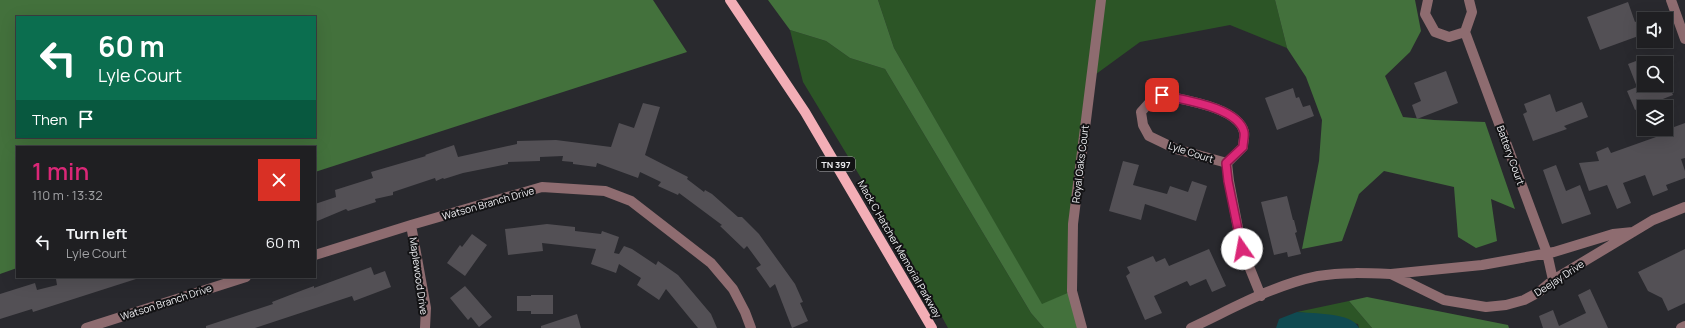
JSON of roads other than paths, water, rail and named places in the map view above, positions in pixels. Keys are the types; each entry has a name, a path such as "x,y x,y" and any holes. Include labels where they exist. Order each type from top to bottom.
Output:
{"main road":[{"name":"Mack C Hatcher Memorial Parkway","path":"730,0 805,112 932,328"}],"street":[{"name":"Royal Oaks Court","path":"1082,328 1072,291 1073,224 1101,0"},
{"path":"1428,0 1425,14 1435,32 1449,37 1466,32 1472,12 1469,0"},
{"path":"1670,0 1685,39"},
{"name":"Battery Court","path":"1466,32 1547,253 1553,280"},
{"name":"Lyle Court","path":"1162,95 1200,103 1233,117 1244,131 1243,147 1226,163 1176,149 1149,136 1143,125 1141,112 1150,102 1162,95"},
{"name":"Lyle Court","path":"1226,163 1228,181 1242,249 1261,296"},
{"name":"Watson Branch Drive","path":"316,255 542,187 605,191 631,201 711,263 733,289 745,312 750,328"},
{"name":"Deejay Drive","path":"1391,274 1444,300 1486,307 1506,305 1524,300 1539,292 1553,280 1653,220 1685,207"},
{"name":"Maplewood Drive","path":"411,225 426,308 426,328"},
{"name":"Deejay Drive","path":"1191,328 1289,284 1318,276 1355,272 1391,274 1482,265 1547,253 1613,234 1633,232"},
{"name":"Watson Branch Drive","path":"86,328 105,325 243,278"},
{"path":"1681,328 1685,326"}],"water":[{"path":"1297,312 1341,316 1355,323 1359,328 1276,328 1279,319"}]}
